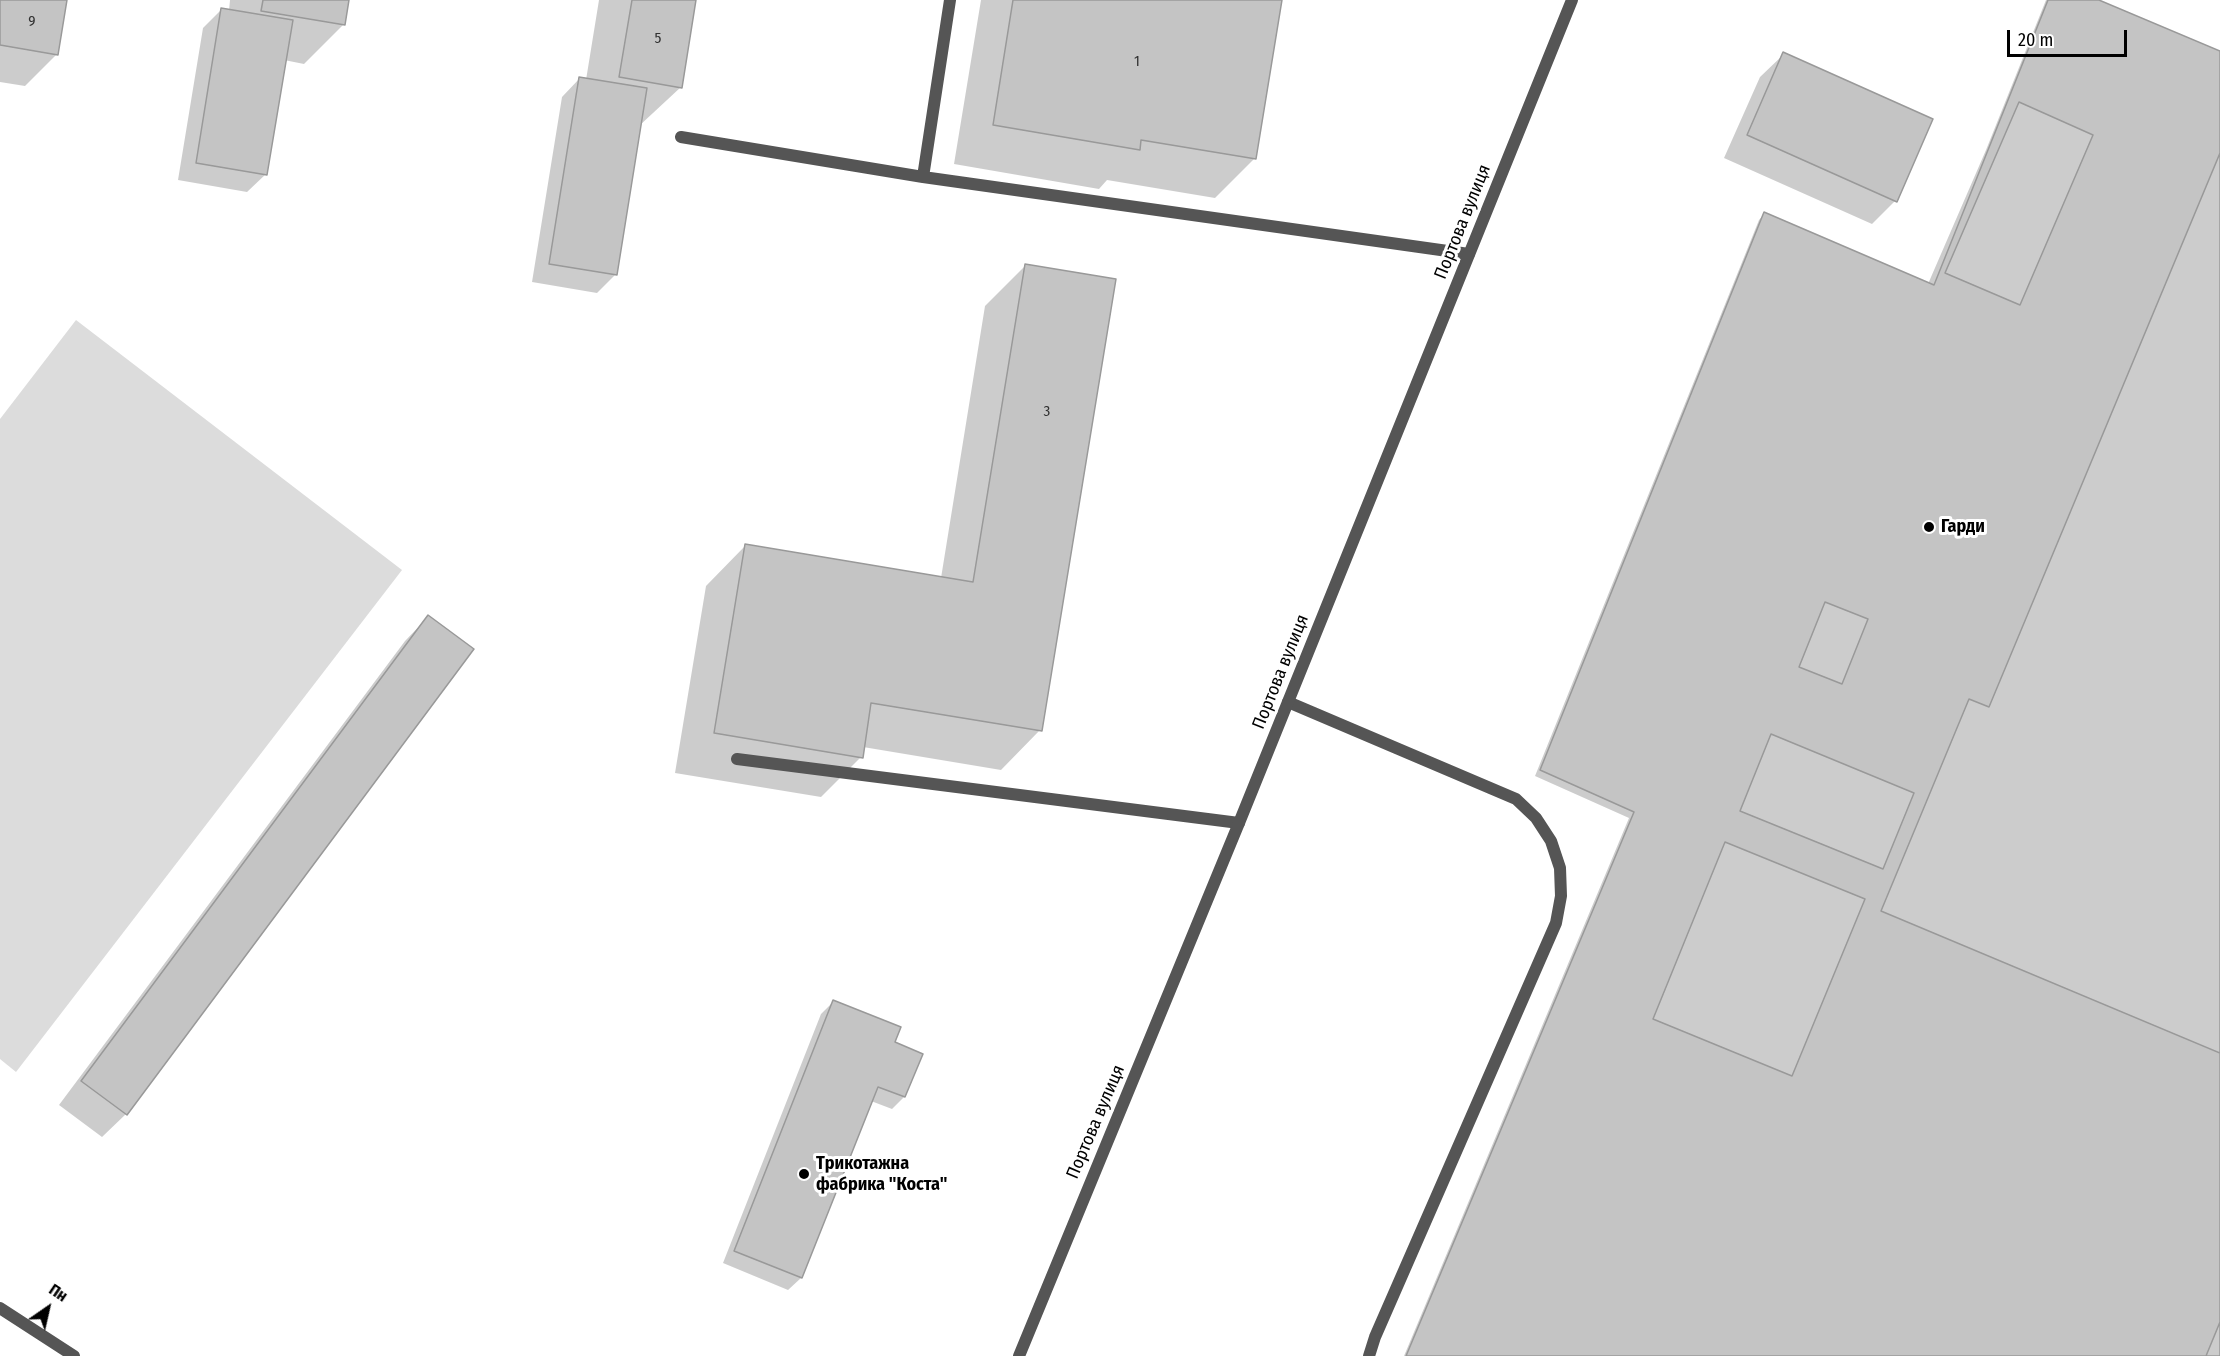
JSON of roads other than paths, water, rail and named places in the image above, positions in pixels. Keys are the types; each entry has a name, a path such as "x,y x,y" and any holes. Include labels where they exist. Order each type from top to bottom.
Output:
{"street":[{"path":"923,177 950,0"},
{"name":"Портова вулиця","path":"1019,1356 1239,824 1572,0"},
{"path":"681,137 923,177 1470,254"},
{"path":"1288,702 1516,798 1536,818 1546,833 1560,868 1562,896 1556,923 1369,1356"},
{"path":"737,759 1239,824"},
{"path":"0,1308 74,1356"}],"place":[{"name":"Гарди","path":"1929,527"},
{"name":"Трикотажна фабрика \"Коста\"","path":"804,1174"}]}
